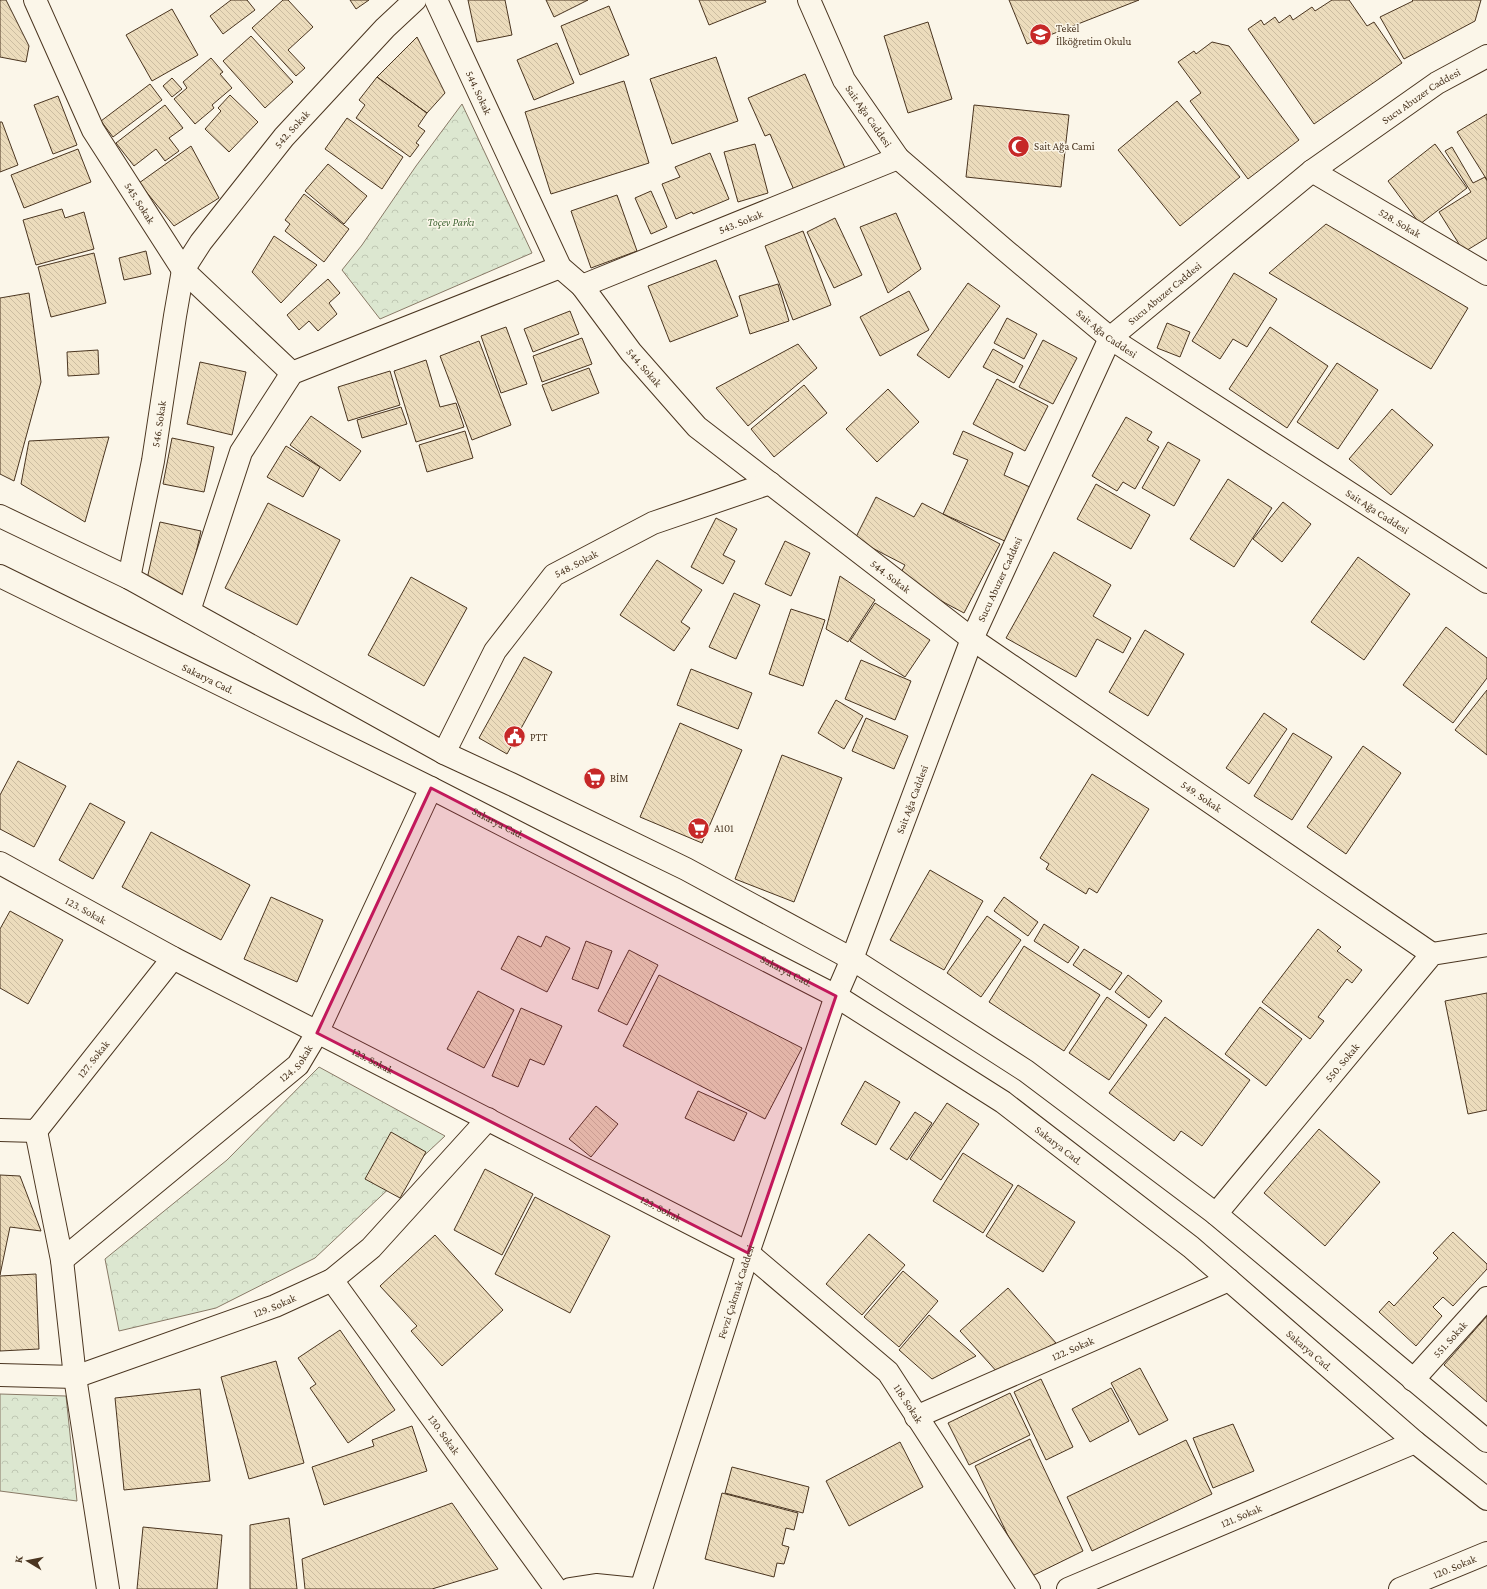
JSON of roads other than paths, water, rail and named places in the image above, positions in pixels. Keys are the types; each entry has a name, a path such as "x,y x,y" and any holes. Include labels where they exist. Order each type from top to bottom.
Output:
{"street":[{"name":"545. Sokak","path":"35,0 93,130 183,270 292,373"},
{"name":"542. Sokak","path":"183,270 201,242 284,137 385,28 415,0"},
{"name":"544. Sokak","path":"436,0 560,267 582,286 631,352 697,427 972,639"},
{"name":"Sait Ağa Caddesi","path":"810,0 844,80 898,158 1006,251 1110,338 1487,582"},
{"name":"Sucu Abuzer Caddesi","path":"972,639 1110,338 1312,171 1438,83 1487,56"},
{"name":"543. Sokak","path":"582,286 898,158"},
{"name":"528. Sokak","path":"1312,171 1487,274"},
{"path":"189,611 241,452 292,373 560,267"},
{"name":"546. Sokak","path":"129,578 153,461 174,316 183,270"},
{"name":"548. Sokak","path":"444,753 495,651 554,575 653,523 770,483"},
{"path":"0,516 129,578 444,753 686,869 852,960 1026,1072 1216,1214 1487,1441"},
{"name":"Sakarya Cad.","path":"0,576 431,788 836,996 1003,1102 1191,1247 1415,1442 1487,1499"},
{"name":"Sait Ağa Caddesi","path":"836,996 852,960 972,639"},
{"name":"549. Sokak","path":"972,639 1432,954"},
{"name":"124. Sokak","path":"62,1260 298,1065 317,1032 431,788"},
{"name":"123. Sokak","path":"0,863 173,958 748,1253"},
{"path":"1432,954 1487,945"},
{"name":"550. Sokak","path":"1216,1214 1432,954"},
{"name":"127. Sokak","path":"36,1131 173,958"},
{"name":"Fevzi Çakmak Caddesi","path":"641,1589 748,1253 836,996"},
{"name":"129. Sokak","path":"0,1376 75,1377 275,1306 332,1280 371,1248 488,1119"},
{"path":"0,1130 36,1131 62,1260 75,1377 108,1589"},
{"name":"118. Sokak","path":"748,1253 888,1372 1029,1589"},
{"name":"130. Sokak","path":"332,1280 556,1589"},
{"name":"122. Sokak","path":"916,1417 1230,1280"},
{"name":"551. Sokak","path":"1413,1380 1487,1298"},
{"name":"121. Sokak","path":"1068,1589 1415,1442"},
{"name":"120. Sokak","path":"1400,1589 1487,1553"},
{"path":"570,1589 596,1584 636,1589"}],"place":[{"name":"Tekel İlköğretim Okulu","path":"1041,34"},
{"name":"Sait Ağa Cami","path":"1018,146"},
{"name":"PTT","path":"514,737"},
{"name":"BİM","path":"594,778"},
{"name":"A101","path":"699,828"}],"park label":[{"name":"Toçev Parkı","path":"451,222"}]}
